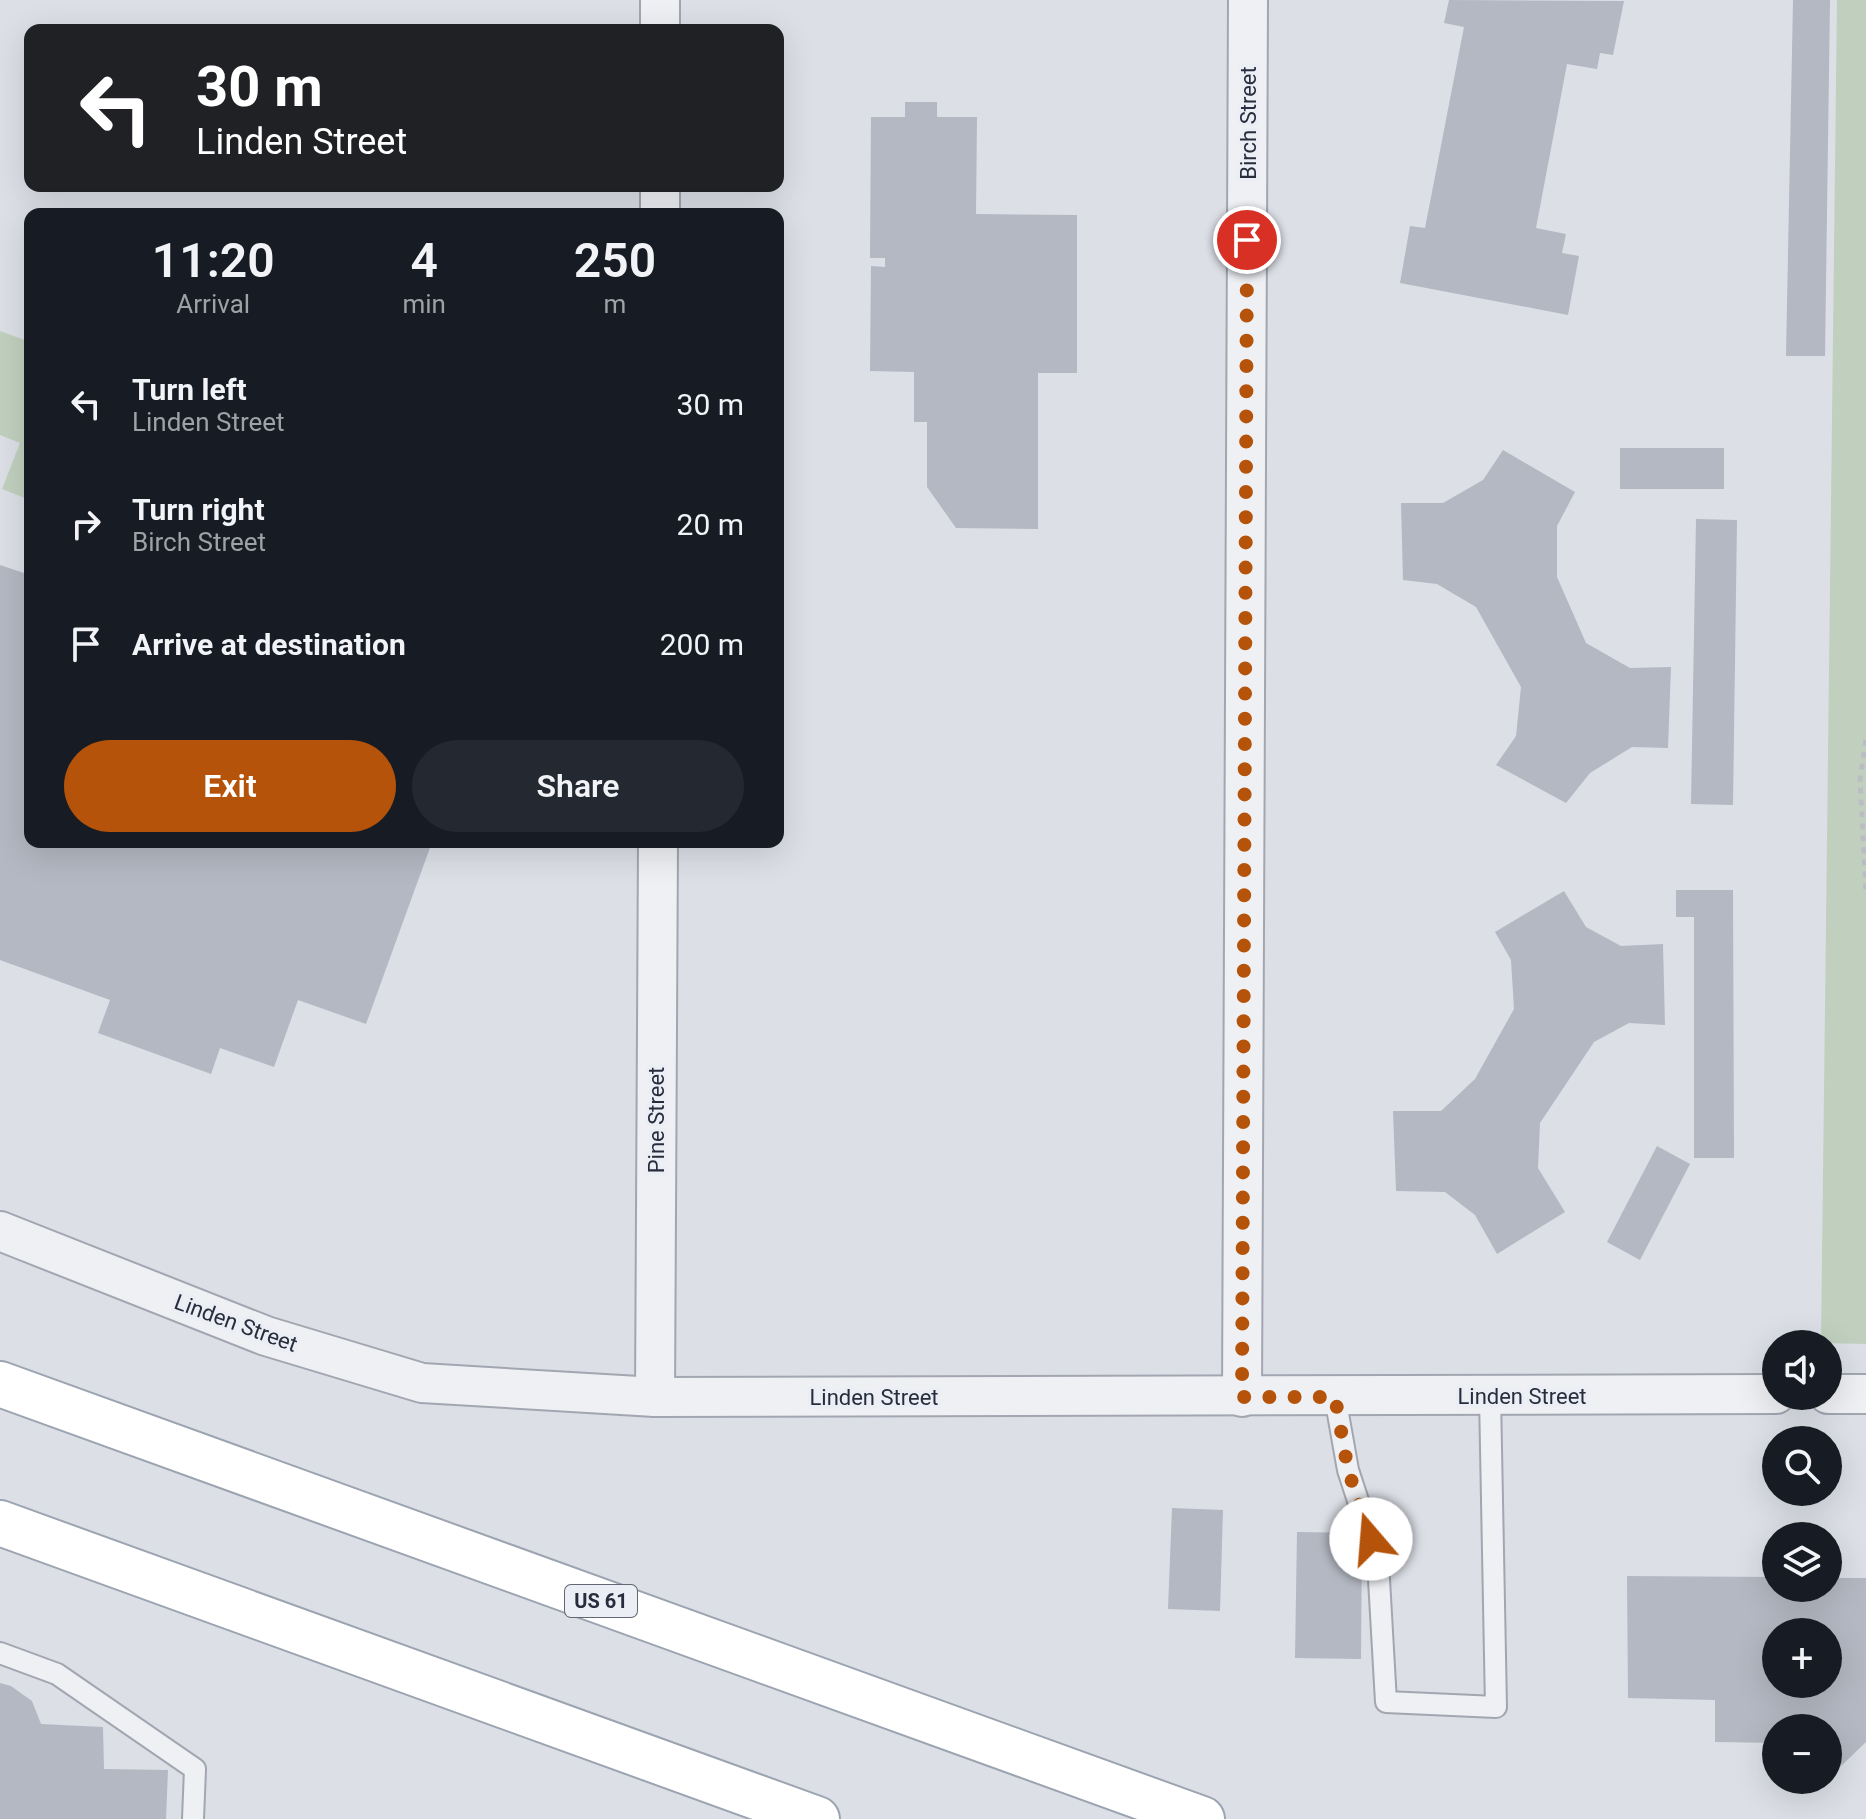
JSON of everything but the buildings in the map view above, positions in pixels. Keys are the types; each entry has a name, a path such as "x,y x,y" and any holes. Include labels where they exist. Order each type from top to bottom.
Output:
{"main road":[{"name":"US 61","path":"0,1384 1202,1819"},
{"path":"0,1523 817,1819"}],"street":[{"path":"660,0 660,24"},
{"name":"Birch Street","path":"1242,1397 1248,0"},
{"name":"Pine Street","path":"655,1397 658,848"},
{"name":"Linden Street","path":"0,1231 266,1336 422,1383 655,1397 1762,1394"},
{"path":"1842,1394 1866,1394"}],"lane":[{"path":"1335,1397 1348,1470 1378,1562 1386,1702 1496,1707 1490,1396"},
{"path":"0,1653 57,1674 195,1769 193,1819"}],"path":[{"path":"1866,740 1860,779 1866,893"}],"green space":[{"path":"1837,0 1866,0 1866,1344 1842,1343 1842,1330 1821,1330"},
{"path":"0,331 24,340 24,498 2,489 20,443 0,435"}],"route":[{"path":"1247,240 1242,1397 1335,1397 1348,1470 1371,1539"}]}
